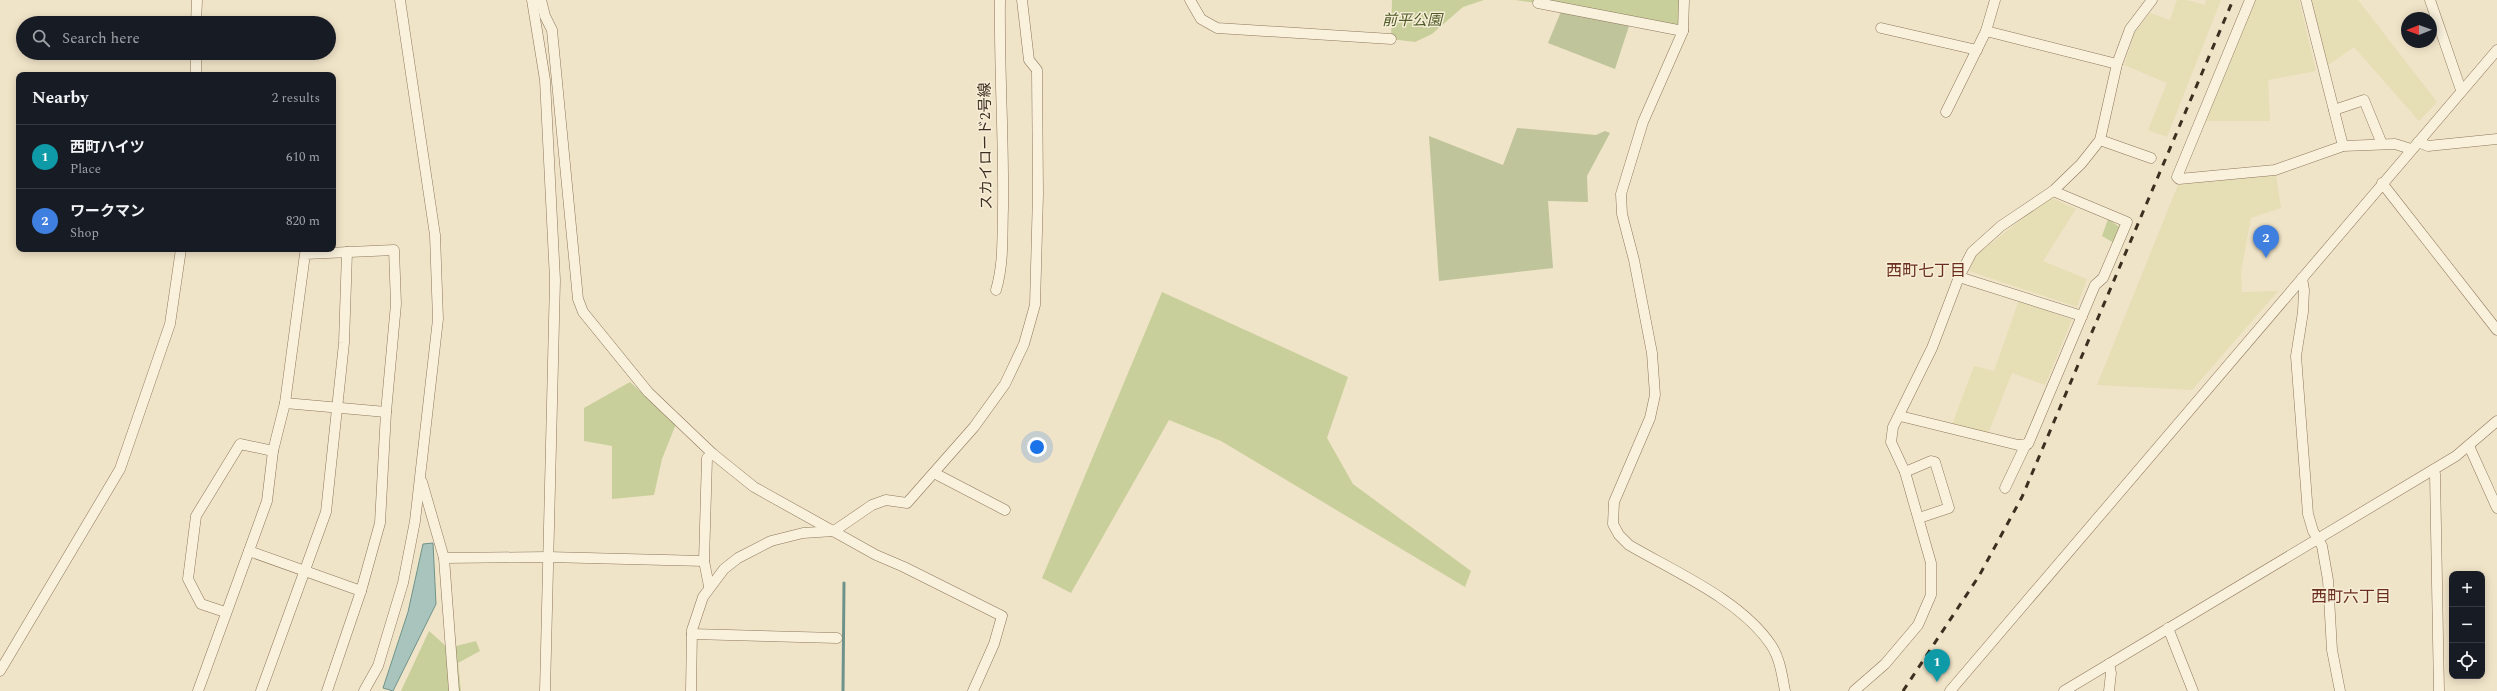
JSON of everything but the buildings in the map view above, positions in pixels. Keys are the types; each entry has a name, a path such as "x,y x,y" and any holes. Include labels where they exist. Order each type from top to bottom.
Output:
{"street":[{"path":"196,16 197,0"},
{"path":"364,691 378,666 404,583 415,521 438,319 435,235 400,0"},
{"path":"532,0 545,80 555,280 545,691"},
{"path":"541,0 545,16 552,30 578,299 583,312 648,392 714,454 754,487 834,530 876,555 904,567 1002,616 994,644 973,691"},
{"name":"スカイロード2号線","path":"996,290 1002,271 1003,195 999,69 1000,0"},
{"path":"691,691 692,634 703,597 709,586 724,569 738,558 771,541 803,533 834,530 872,505 886,500 907,503 974,427 1004,384 1024,344 1035,305 1038,194 1037,70 1029,60 1022,0"},
{"path":"1190,0 1201,18 1217,28 1391,39"},
{"path":"1684,0 1684,31 1643,122 1621,194 1622,214 1634,260 1652,353 1655,395 1650,418 1614,502 1613,524 1619,535 1630,546 1714,594 1756,628 1771,645 1778,660 1785,691"},
{"path":"1946,112 1986,31 1995,0"},
{"path":"1854,691 1885,664 1918,625 1930,595 1931,563 1905,472 1891,442 1893,427 1900,416 1932,348 1959,277 1972,252 2001,226 2053,191 2081,164 2100,140 2116,64 2130,29 2152,0"},
{"path":"2250,0 2177,177 2179,179 2275,170 2343,146 2382,144 2428,146 2497,139"},
{"path":"2306,0 2343,146"},
{"path":"2430,0 2461,90"},
{"path":"1538,3 1684,31"},
{"path":"1881,28 1977,50"},
{"path":"1986,31 2116,64"},
{"path":"1950,691 2414,145 2497,50"},
{"path":"196,60 196,72"},
{"path":"2334,110 2364,100 2382,144"},
{"path":"2100,140 2151,158"},
{"path":"2382,183 2497,330"},
{"path":"2005,488 2026,444 2095,285 2103,278 2127,222 2053,191"},
{"path":"198,691 225,612 267,501 273,451 285,403 305,254 394,250 396,304 386,412 380,523 361,591 326,691"},
{"path":"0,672 120,470 170,324 181,252"},
{"path":"261,691 326,512 344,343 347,252"},
{"path":"1959,277 2082,316"},
{"path":"2302,278 2304,290 2303,312 2296,356 2308,514 2313,531 2319,538 2328,580 2332,650 2340,691"},
{"path":"285,403 386,412"},
{"path":"1900,416 2018,445 2026,444"},
{"path":"2064,691 2433,470 2469,446 2497,421"},
{"path":"225,612 201,604 188,579 196,516 240,444 273,451"},
{"path":"2469,446 2497,508"},
{"path":"709,586 704,561 707,458 714,454"},
{"path":"1905,472 1931,461 1935,462 1949,508 1919,518"},
{"path":"2433,470 2435,474 2439,691"},
{"path":"934,473 1004,510"},
{"path":"420,476 444,558 454,691"},
{"path":"249,551 361,591"},
{"path":"444,558 548,557 704,561"},
{"path":"2168,628 2193,691"},
{"path":"692,634 837,638"},
{"path":"2109,664 2111,672 2109,691"}],"shaded area":[{"path":"2177,0 2187,0 2205,5 2206,0 2221,0 2167,137 2148,130 2167,83 2124,65 2135,32 2150,13 2170,20"},
{"path":"2252,0 2299,0 2316,71 2268,80 2270,121 2200,121"},
{"path":"2310,0 2358,0 2437,102 2419,121 2354,47 2327,66"},
{"path":"2276,175 2281,208 2251,218 2241,272 2242,292 2278,291 2192,390 2097,385 2178,185"},
{"path":"2050,197 2076,209 2043,261 2087,279 2077,307 1969,271 1975,256"},
{"path":"2019,300 2072,320 2045,385 2012,373 1988,434 1951,427 1974,366 1994,371"}],"green space":[{"name":"前平公園","path":"1392,0 1484,0 1463,7 1432,34 1415,42 1391,39"},
{"path":"1515,0 1684,0 1683,31 1538,3"},
{"path":"1562,9 1629,26 1615,69 1548,43"},
{"path":"1517,128 1596,135 1605,131 1610,133 1587,176 1588,202 1548,201 1553,268 1439,281 1429,136 1503,165"},
{"path":"2108,219 2121,228 2114,243 2102,236"},
{"path":"1162,292 1348,377 1327,438 1353,484 1471,571 1465,587 1221,441 1169,420 1071,593 1042,578"},
{"path":"630,382 676,424 662,459 654,495 612,499 612,446 584,441 584,408"},
{"path":"429,631 448,648 476,641 480,651 458,663 461,691 401,691"}],"water":[{"path":"433,543 436,604 393,691 383,688 408,612 423,544"}],"waterway":[{"path":"843,691 844,583"}],"railway":[{"path":"1903,691 1979,576 2022,497 2233,0"}],"place":[{"name":"ワークマン","path":"2266,258"},
{"name":"西町ハイツ","path":"1937,682"}],"district":[{"name":"西町七丁目","path":"1926,271"},
{"name":"西町六丁目","path":"2351,597"}]}
